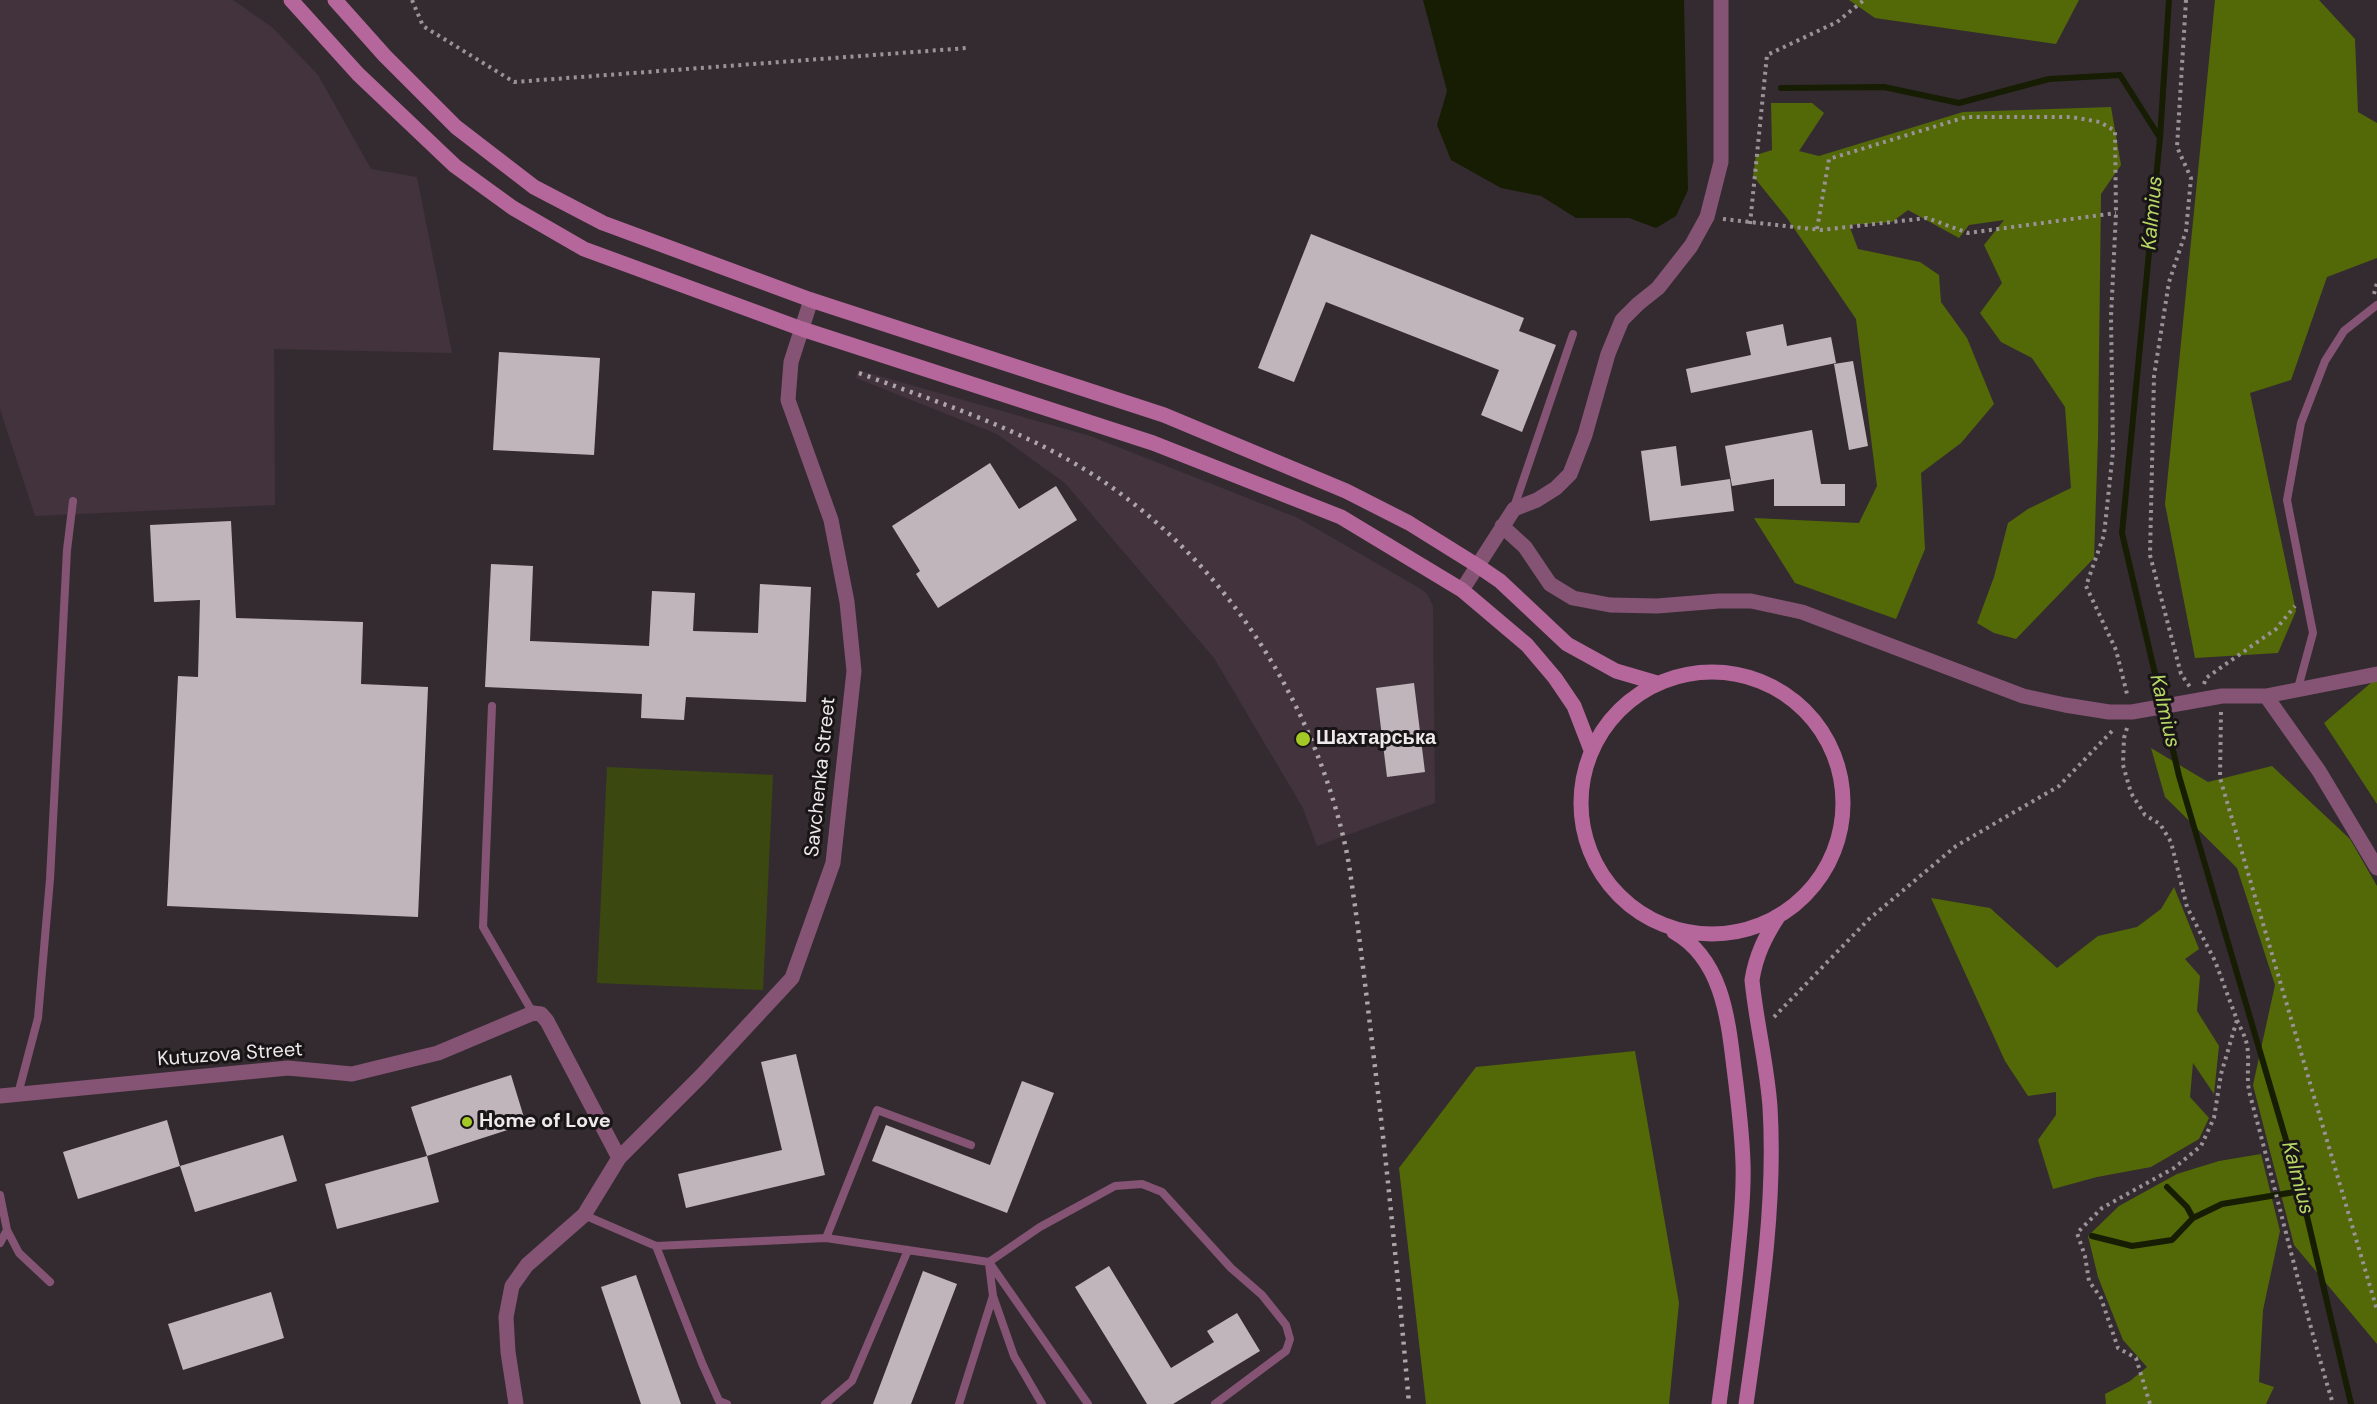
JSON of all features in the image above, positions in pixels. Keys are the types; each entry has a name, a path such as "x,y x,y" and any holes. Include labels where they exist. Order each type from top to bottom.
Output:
{"main road":[{"path":"291,0 358,74 455,166 513,208 584,249 802,329 1153,443 1341,517 1462,590 1527,645 1555,678 1574,706 1591,750"},
{"path":"335,0 385,56 456,127 534,187 603,223 811,300 1164,415 1346,491 1409,523 1500,581 1567,644 1616,670 1657,683"},
{"path":"1640,913 1677,929 1708,934 1733,933 1778,917 1807,894 1828,865 1840,831 1843,795 1836,759 1819,727 1794,701 1764,682 1728,673 1692,673 1657,683 1618,711 1603,730 1591,750 1581,786 1582,823 1592,858 1612,889 1640,913 1684,938 1699,951 1715,976 1731,1038 1743,1165 1732,1308 1719,1404"},
{"path":"1746,1404 1768,1228 1771,1163 1770,1106 1752,980 1755,960 1763,940 1778,917"}],"street":[{"path":"1462,590 1514,509 1537,500 1556,488 1570,474 1585,435 1608,354 1622,321 1658,288 1691,246 1707,217 1721,162 1720,0"},
{"name":"Savchenka Street","path":"516,1404 508,1352 506,1317 512,1286 527,1265 584,1215 619,1158 701,1076 792,978 833,863 854,671 847,602 831,520 789,400 791,362 811,300"},
{"path":"1502,526 1525,547 1550,584 1573,598 1610,605 1657,606 1719,601 1751,601 1778,605 2023,696 2109,712 2132,712 2222,696 2266,696 2377,674"},
{"path":"2266,696 2319,771 2377,868"},
{"path":"533,1013 541,1014 547,1021 619,1158"},
{"name":"Kutuzova Street","path":"0,1096 288,1068 352,1074 438,1053 533,1013"}],"lane":[{"path":"2298,688 2313,633 2287,500 2301,423 2325,362 2344,331 2377,305"},
{"path":"1514,509 1573,334"},
{"path":"18,1094 39,1018 50,879 67,550 73,501"},
{"path":"492,706 483,927 533,1013"},
{"path":"826,1238 878,1110 971,1145"},
{"path":"584,1215 656,1246 826,1238 989,1262 1040,1227 1115,1186 1142,1184 1162,1192 1231,1268 1262,1295 1286,1325 1290,1339 1286,1351 1215,1404"},
{"path":"0,1195 7,1230 19,1253 50,1281"},
{"path":"0,1243 7,1230"},
{"path":"656,1246 702,1364 719,1401 727,1404"},
{"path":"825,1404 852,1381 908,1250"},
{"path":"989,1262 993,1296 1014,1356 1042,1404"},
{"path":"989,1262 1088,1404"},
{"path":"959,1404 993,1296"}],"path":[{"path":"412,0 423,26 514,82 967,48"},
{"path":"1750,224 1767,55 1837,22 1864,0"},
{"path":"2186,0 2177,147 2191,178 2186,231 2169,282 2154,376 2150,555 2181,674 2192,701"},
{"path":"1817,229 1829,159 1966,117 2071,117 2100,122 2115,131 2116,213 2111,317 2113,451 2104,535 2086,586 2116,650 2132,712 2124,738 2123,765 2131,793 2145,815 2160,824 2171,842 2187,907 2215,961 2247,1042 2247,1082 2268,1154 2277,1205 2333,1404"},
{"path":"1707,217 1750,224 1817,229 1927,218 1968,233 2116,213"},
{"path":"2192,701 2206,678 2276,628 2305,597"},
{"path":"2222,696 2220,778 2377,1310"},
{"path":"1759,1032 1871,918 1956,846 2059,786 2132,712"},
{"path":"2150,1404 2136,1358 2118,1348 2101,1298 2089,1281 2078,1233 2102,1208 2174,1168 2201,1146 2214,1118 2222,1074 2237,1020"}],"shaded area":[{"path":"0,0 233,0 273,28 318,75 371,169 417,177 452,353 274,349 275,505 35,516 0,409"},
{"path":"1423,0 1684,0 1688,190 1676,216 1656,228 1629,218 1576,218 1541,196 1501,188 1451,160 1437,125 1447,91"},
{"path":"858,370 1090,436 1298,518 1421,589 1427,594 1433,606 1435,803 1317,846 1303,808 1214,658 1065,483 997,434 856,378"}],"green space":[{"path":"1849,0 2079,0 2056,44 1875,18"},
{"path":"2215,0 2319,0 2355,39 2358,112 2377,123 2377,258 2327,277 2291,380 2250,393 2296,611 2278,653 2195,658 2165,504"},
{"path":"1771,103 1812,103 1824,113 1799,151 1819,156 1963,112 2111,107 2121,165 2101,194 2094,558 2016,639 1994,633 1977,623 1994,577 2008,523 2028,509 2071,488 2065,407 2032,358 2001,342 1980,313 2002,283 1984,245 2004,220 1969,225 1959,238 1908,210 1892,222 1849,225 1858,249 1920,262 1939,275 1941,302 1967,338 1994,404 1961,443 1921,473 1925,549 1896,619 1795,583 1754,518 1859,523 1877,486 1856,319 1787,218 1753,176 1756,155 1772,150"},
{"path":"2377,681 2377,804 2324,723 2372,682"},
{"path":"2151,748 2208,782 2272,766 2350,839 2377,886 2377,1344 2294,1245 2253,1085 2275,985 2237,868 2165,797"},
{"path":"607,767 773,775 763,990 597,983"},
{"path":"2174,887 2199,949 2185,959 2200,976 2197,1011 2219,1046 2214,1094 2193,1063 2190,1097 2209,1118 2199,1139 2151,1167 2097,1177 2053,1189 2038,1140 2056,1115 2056,1092 2028,1096 2005,1061 1931,898 1990,908 2057,968 2098,936 2137,927 2161,909"},
{"path":"1635,1051 1679,1303 1669,1404 1426,1404 1399,1168 1476,1067"},
{"path":"2261,1154 2280,1231 2263,1310 2259,1382 2274,1387 2266,1404 2106,1404 2105,1394 2130,1381 2147,1367 2123,1340 2098,1277 2088,1236 2119,1206 2177,1174 2219,1161"}],"building":[{"path":"1311,234 1524,318 1519,331 1556,345 1522,432 1481,415 1499,370 1326,302 1294,382 1258,368"},
{"path":"1783,324 1787,346 1831,337 1836,363 1691,393 1686,369 1751,355 1746,332"},
{"path":"499,352 600,358 594,455 493,450"},
{"path":"1853,361 1868,446 1849,450 1834,364"},
{"path":"1812,430 1821,484 1845,484 1845,506 1774,506 1774,479 1732,486 1725,446"},
{"path":"1676,446 1681,486 1730,479 1734,511 1650,521 1641,451"},
{"path":"990,463 1019,509 1056,486 1077,520 938,608 916,574 920,571 892,526"},
{"path":"231,521 236,618 363,622 361,684 428,687 418,917 167,906 178,676 198,677 200,600 154,602 150,525"},
{"path":"491,564 533,566 530,641 649,646 652,591 695,593 693,631 758,633 760,584 811,587 806,702 686,697 684,720 641,718 642,694 485,687"},
{"name":"Шахтарська","path":"1414,683 1425,772 1387,777 1376,688"},
{"path":"796,1054 825,1175 686,1208 678,1174 782,1150 761,1062"},
{"path":"511,1075 526,1124 427,1156 411,1107"},
{"path":"1022,1081 1054,1093 1007,1213 872,1161 886,1125 990,1165"},
{"path":"167,1120 180,1166 78,1199 63,1152"},
{"path":"283,1135 297,1181 195,1212 180,1166"},
{"path":"427,1156 439,1202 337,1229 325,1184"},
{"path":"1109,1266 1171,1368 1214,1342 1207,1331 1237,1313 1260,1351 1173,1404 1147,1404 1075,1287"},
{"path":"923,1271 957,1284 911,1404 873,1404"},
{"path":"636,1275 681,1404 641,1404 601,1287"},
{"path":"271,1292 284,1338 183,1370 168,1324"}],"waterway":[{"name":"Kalmius","path":"2169,0 2160,138 2122,533 2179,776 2301,1191 2351,1404"},
{"path":"1781,88 1884,87 1959,103 2049,79 2120,75 2160,138"},
{"path":"2167,1187 2187,1207 2193,1218"},
{"path":"2092,1236 2132,1246 2172,1240 2193,1218 2222,1204 2301,1191"}],"railway":[{"path":"859,373 997,425 1030,440 1063,457 1125,497 1166,531 1203,569 1237,610 1267,654 1293,700 1315,748 1333,798 1349,863 1384,1145 1409,1404"}],"place":[{"name":"Шахтарська","path":"1303,739"},
{"name":"Home of Love","path":"467,1122"}]}
